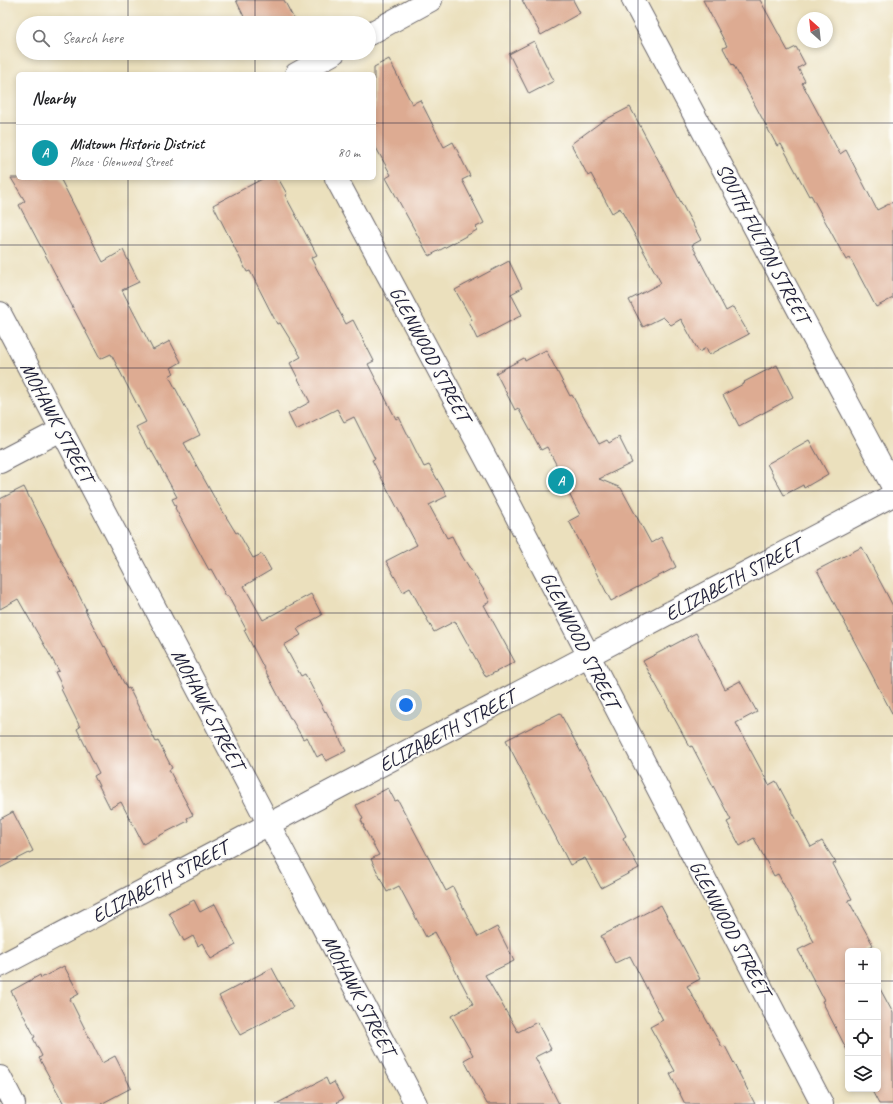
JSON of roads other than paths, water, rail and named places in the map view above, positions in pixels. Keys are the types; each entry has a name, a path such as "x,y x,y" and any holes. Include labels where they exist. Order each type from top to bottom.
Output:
{"street":[{"path":"376,30 431,0"},
{"name":"SOUTH FULTON STREET","path":"633,0 893,486"},
{"path":"300,72 321,60"},
{"name":"GLENWOOD STREET","path":"337,180 499,483 822,1104"},
{"name":"MOHAWK STREET","path":"0,313 416,1104"},
{"path":"0,462 61,430"},
{"name":"ELIZABETH STREET","path":"0,966 893,496"},
{"path":"0,1077 14,1104"}],"place":[{"name":"Midtown Historic District","path":"561,481"}]}
